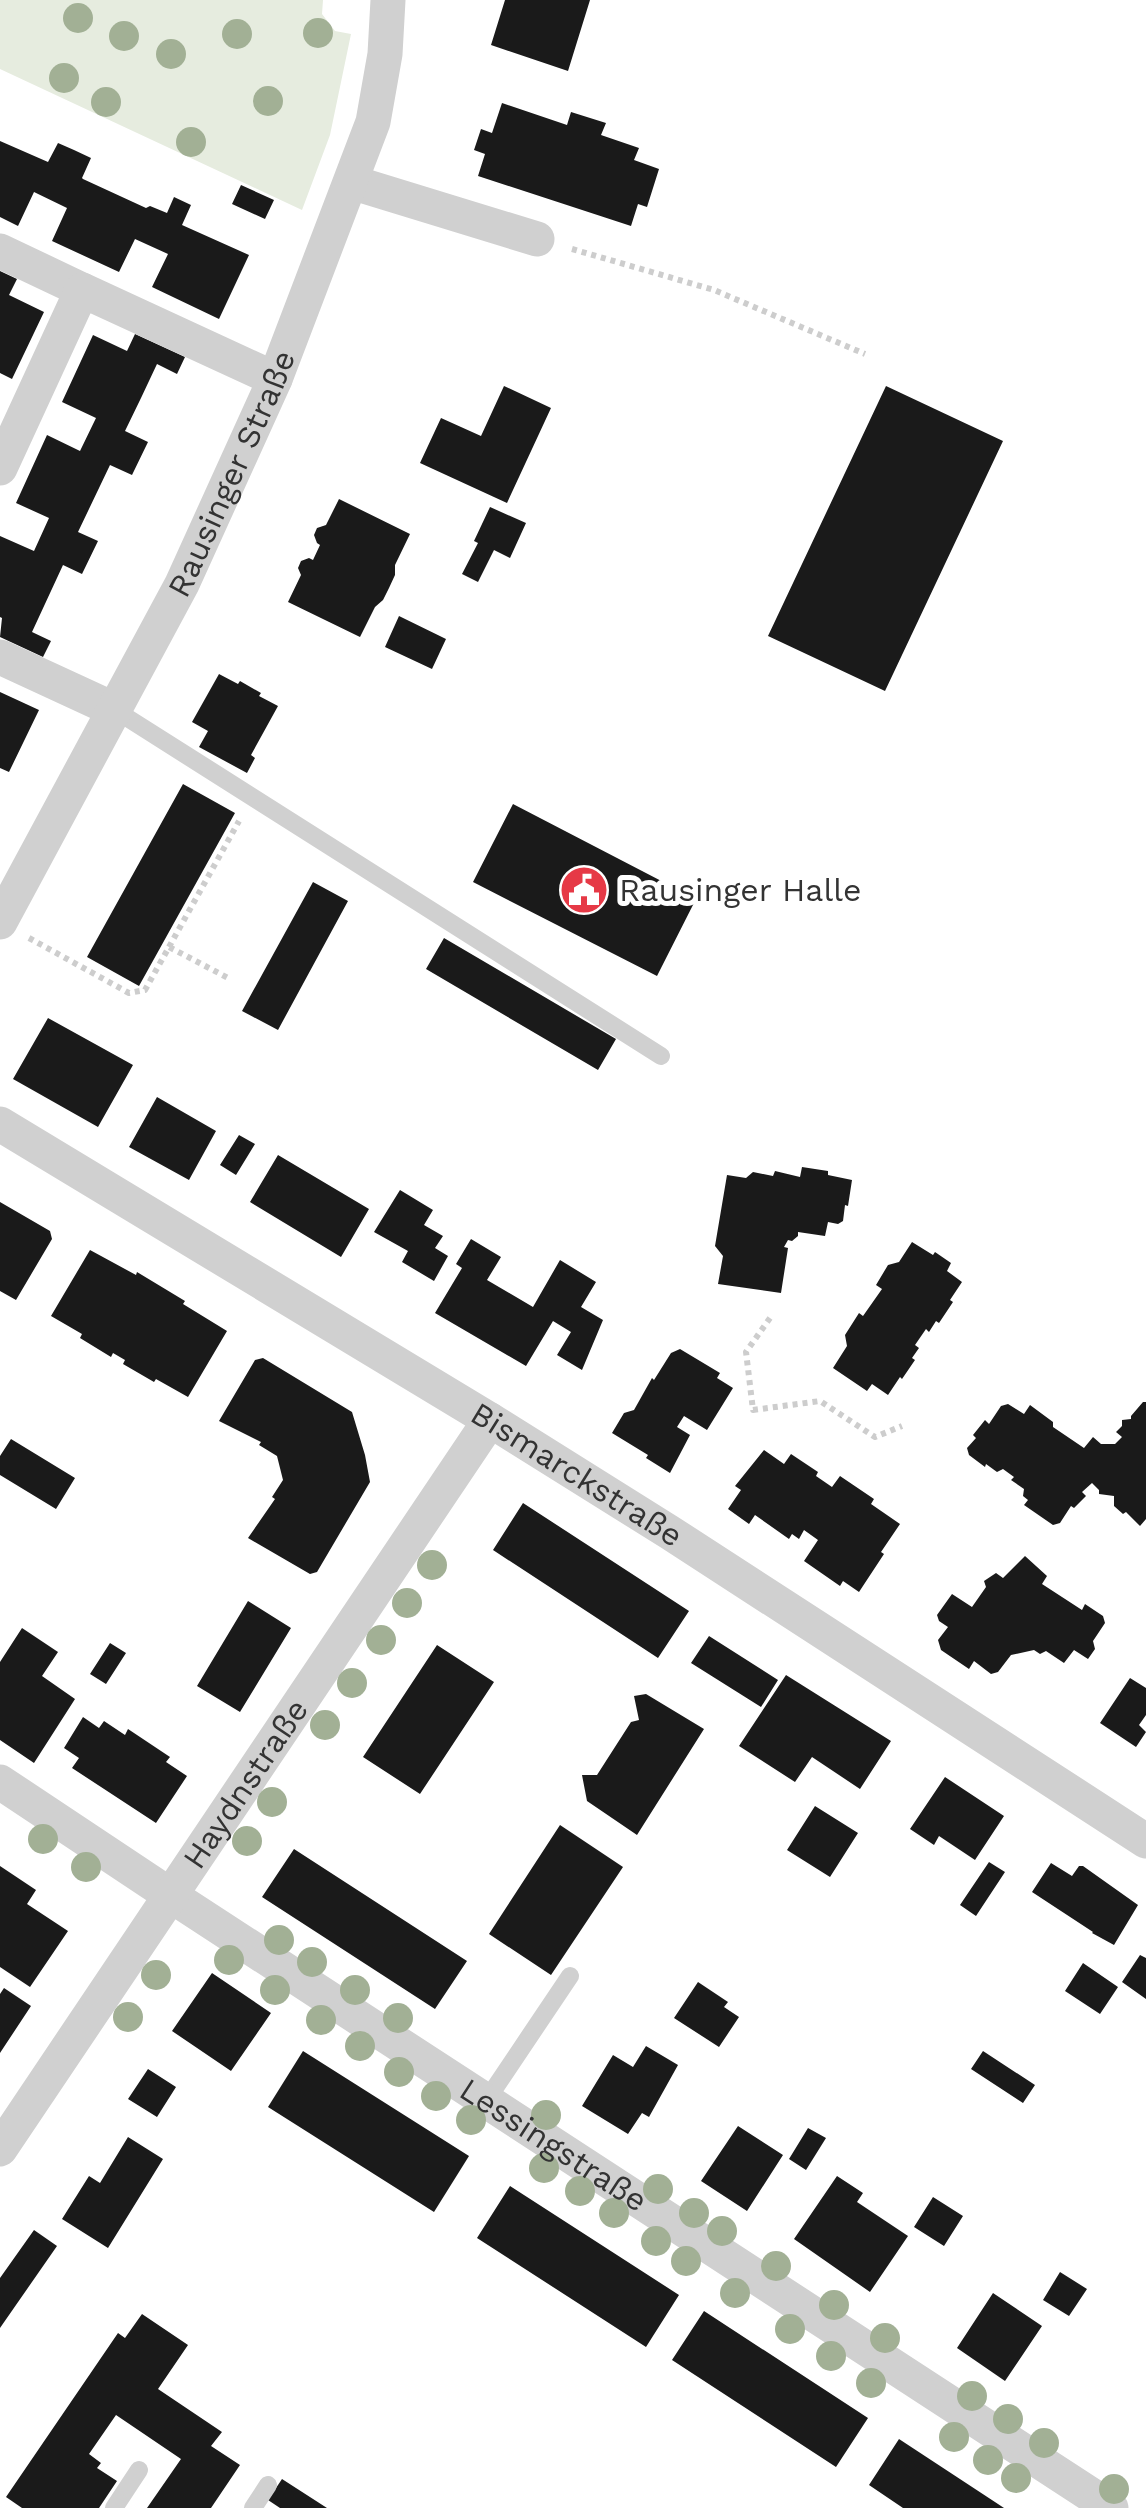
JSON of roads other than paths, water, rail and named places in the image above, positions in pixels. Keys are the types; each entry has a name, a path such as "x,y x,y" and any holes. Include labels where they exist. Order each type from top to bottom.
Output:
{"street":[{"name":"Rausinger Straße","path":"8,926 182,584 276,379 373,122 385,54 388,0"},
{"path":"351,182 537,239"},
{"path":"0,251 276,379"},
{"path":"0,468 82,290"},
{"path":"0,657 115,710"},
{"name":"Bismarckstraße","path":"0,1124 669,1532 1146,1842"},
{"name":"Haydnstraße","path":"0,2148 490,1420"},
{"name":"Lessingstraße","path":"0,1782 1110,2508"}],"lane":[{"path":"115,710 662,1056"},
{"path":"486,2101 570,1976"},
{"path":"114,2508 138,2470"},
{"path":"254,2508 268,2485"}],"place":[{"name":"Rausinger Halle","path":"584,890"}]}
